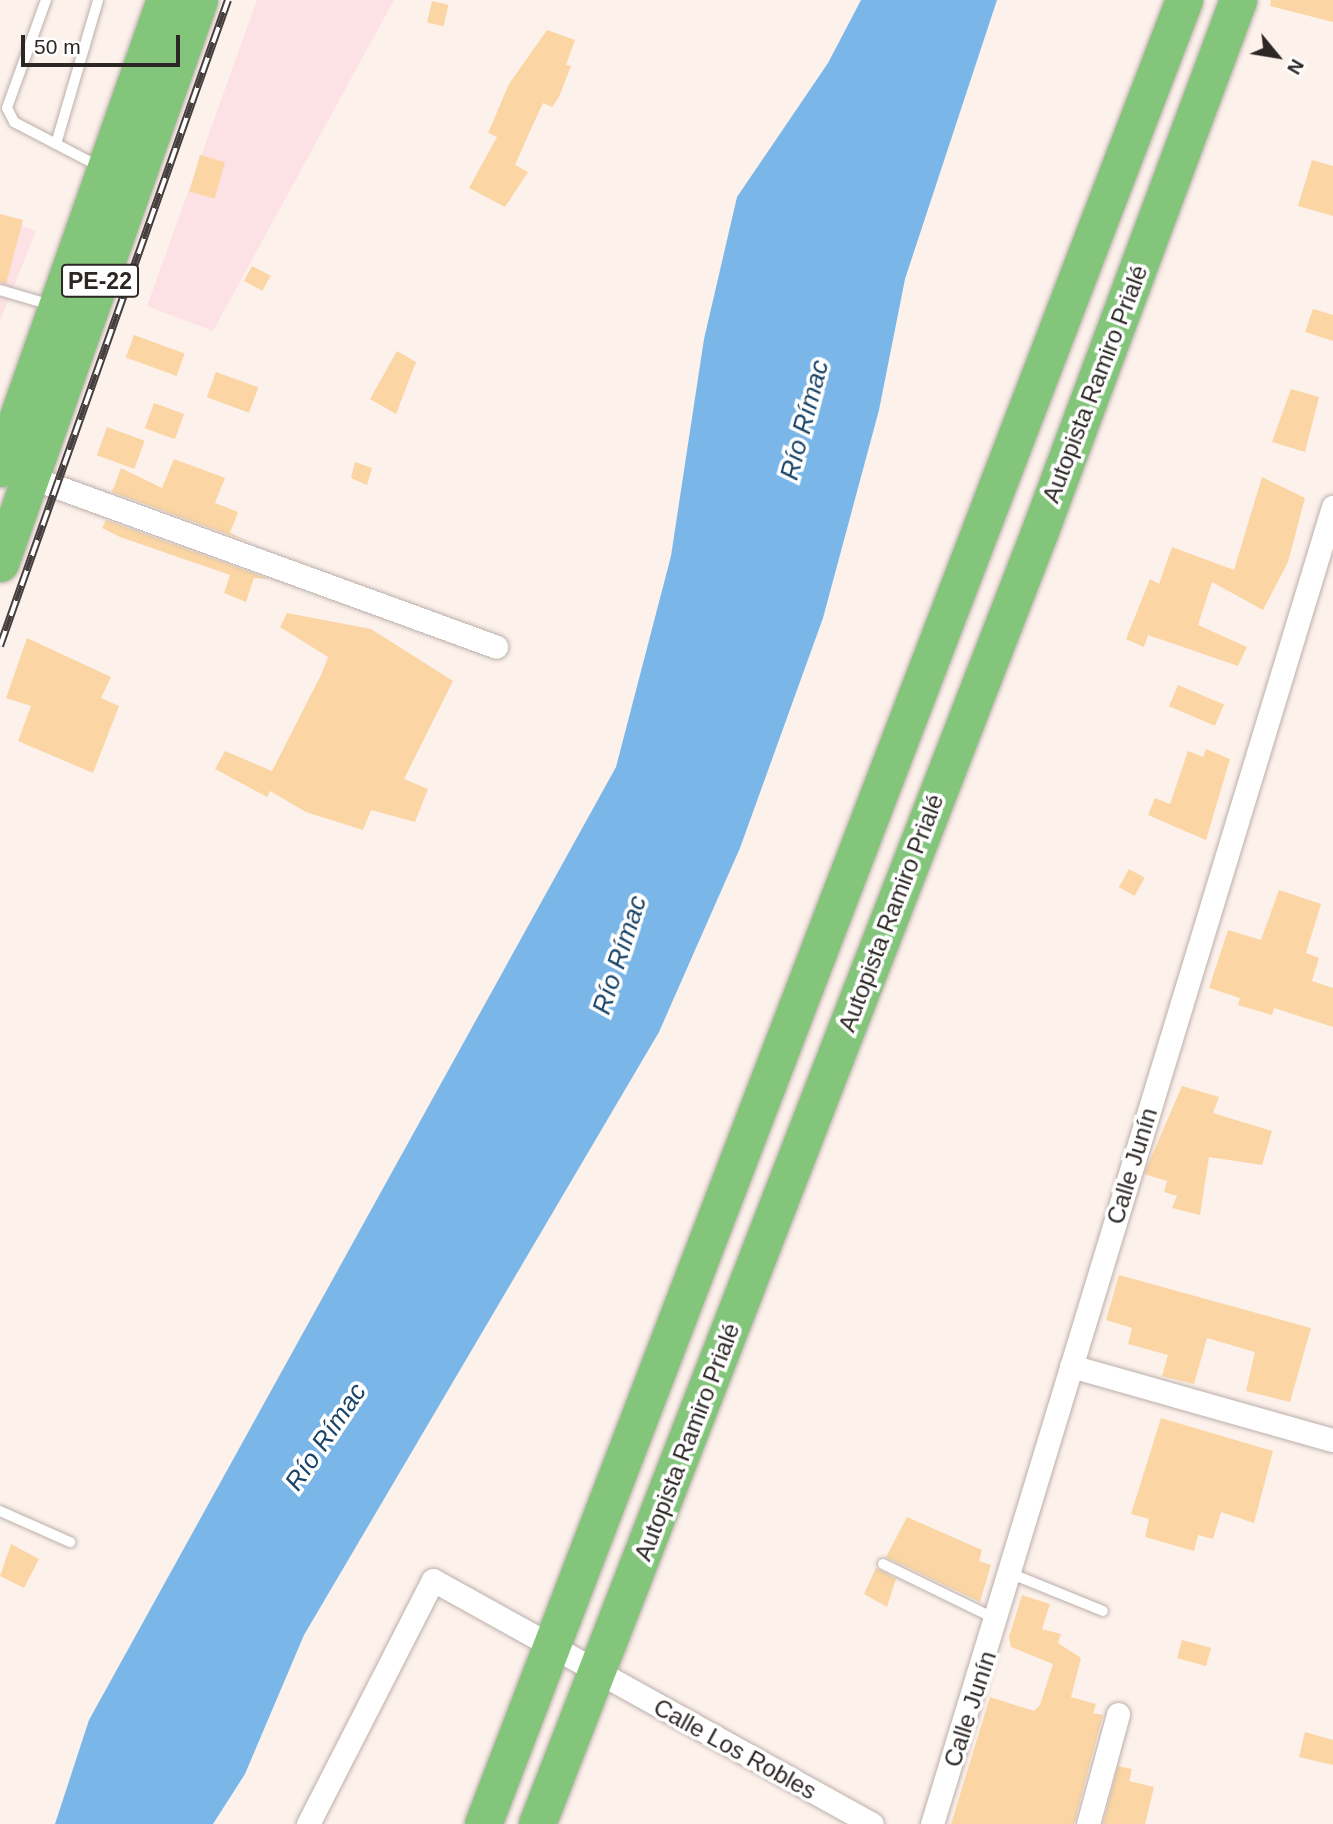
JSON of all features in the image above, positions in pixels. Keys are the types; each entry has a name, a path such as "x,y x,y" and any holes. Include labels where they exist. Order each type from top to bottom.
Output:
{"highway":[{"name":"PE-22","path":"0,563 10,455 57,307 165,0"},
{"name":"PE-22","path":"10,455 199,0"},
{"name":"Autopista Ramiro Prialé","path":"483,1824 553,1648 1184,0"},
{"name":"Autopista Ramiro Prialé","path":"537,1824 598,1674 1238,0"}],"street":[{"path":"10,455 496,647"},
{"name":"Calle Junín","path":"932,1824 999,1620 1071,1366 1333,507"},
{"path":"1071,1366 1333,1440"},
{"name":"Calle Los Robles","path":"308,1824 433,1580 872,1824"},
{"path":"1088,1824 1118,1714"}],"lane":[{"path":"46,0 7,108 14,122 106,170"},
{"path":"55,144 98,0"},
{"path":"0,290 57,307"},
{"path":"0,1511 70,1542"},
{"path":"883,1564 999,1620"},
{"path":"1012,1574 1103,1611"}],"shaded area":[{"path":"257,0 394,0 213,331 147,306"},
{"path":"0,217 36,231 0,321"}],"water":[{"name":"Río Rímac","path":"861,0 997,0 905,279 879,410 823,618 740,848 659,1032 304,1635 245,1774 213,1824 55,1824 89,1720 616,767 671,556 704,339 737,197 828,63"}],"building":[{"path":"1271,0 1333,0 1333,22 1270,6"},
{"path":"432,1 449,5 444,26 427,22"},
{"path":"547,30 575,40 566,65 571,66 559,97 552,107 543,103 515,165 528,172 505,207 469,188 497,137 488,133 509,84"},
{"path":"200,155 225,162 215,199 190,192"},
{"path":"1312,160 1333,166 1333,216 1298,206"},
{"path":"0,214 23,220 6,284 0,282"},
{"path":"252,266 271,276 263,291 244,281"},
{"path":"1313,309 1333,315 1333,341 1305,332"},
{"path":"134,335 185,353 177,376 126,358"},
{"path":"397,351 416,362 396,414 370,399"},
{"path":"216,372 258,387 249,413 207,397"},
{"path":"1291,389 1319,397 1305,452 1272,442"},
{"path":"154,403 184,414 175,439 145,428"},
{"path":"107,427 145,441 134,469 97,455"},
{"path":"174,459 225,478 215,503 238,512 230,533 252,543 112,492 121,468 162,488"},
{"path":"355,462 372,468 367,485 351,478"},
{"path":"1262,477 1305,498 1288,562 1263,610 1212,582 1198,625 1247,647 1238,666 1148,635 1144,647 1126,639 1150,579 1159,584 1172,547 1234,570"},
{"path":"106,520 269,579 254,578 246,602 224,593 230,575 120,537 102,528"},
{"path":"287,613 371,629 453,681 404,779 428,789 415,822 371,810 363,830 306,812 270,791 267,797 215,769 225,751 272,771 321,675 328,657 280,627"},
{"path":"27,638 111,677 101,698 119,706 93,773 18,741 31,706 6,698"},
{"path":"1178,685 1224,705 1215,726 1169,706"},
{"path":"1206,749 1230,759 1206,840 1148,815 1155,798 1170,804 1188,751 1203,757"},
{"path":"1129,869 1145,878 1135,896 1119,887"},
{"path":"1279,890 1321,904 1306,953 1319,958 1312,981 1333,988 1333,1027 1274,1008 1272,1015 1238,1005 1240,998 1209,988 1228,930 1261,940"},
{"path":"1182,1086 1219,1097 1213,1113 1272,1131 1262,1165 1209,1157 1200,1215 1172,1208 1177,1196 1164,1192 1167,1181 1144,1174"},
{"path":"1119,1275 1311,1328 1290,1402 1246,1391 1255,1352 1207,1338 1194,1384 1162,1376 1168,1355 1128,1344 1132,1328 1106,1320"},
{"path":"1161,1418 1273,1451 1254,1523 1221,1512 1213,1539 1198,1535 1194,1551 1145,1537 1149,1519 1131,1514"},
{"path":"907,1517 982,1550 979,1561 991,1565 980,1602 886,1557"},
{"path":"11,1544 39,1559 24,1588 0,1576"},
{"path":"876,1568 896,1579 887,1607 864,1594"},
{"path":"1022,1595 1050,1604 1042,1629 1061,1634 1058,1643 1081,1658 1071,1697 1096,1704 1093,1713 1103,1715 1074,1824 951,1824 990,1697 1034,1711 1040,1705 1053,1664 1011,1647 1009,1637"},
{"path":"1182,1640 1211,1648 1206,1666 1177,1658"},
{"path":"1305,1732 1333,1740 1333,1765 1299,1757"},
{"path":"1118,1766 1132,1769 1129,1781 1154,1787 1145,1824 1103,1824"}],"railway":[{"path":"0,646 228,0"}]}
